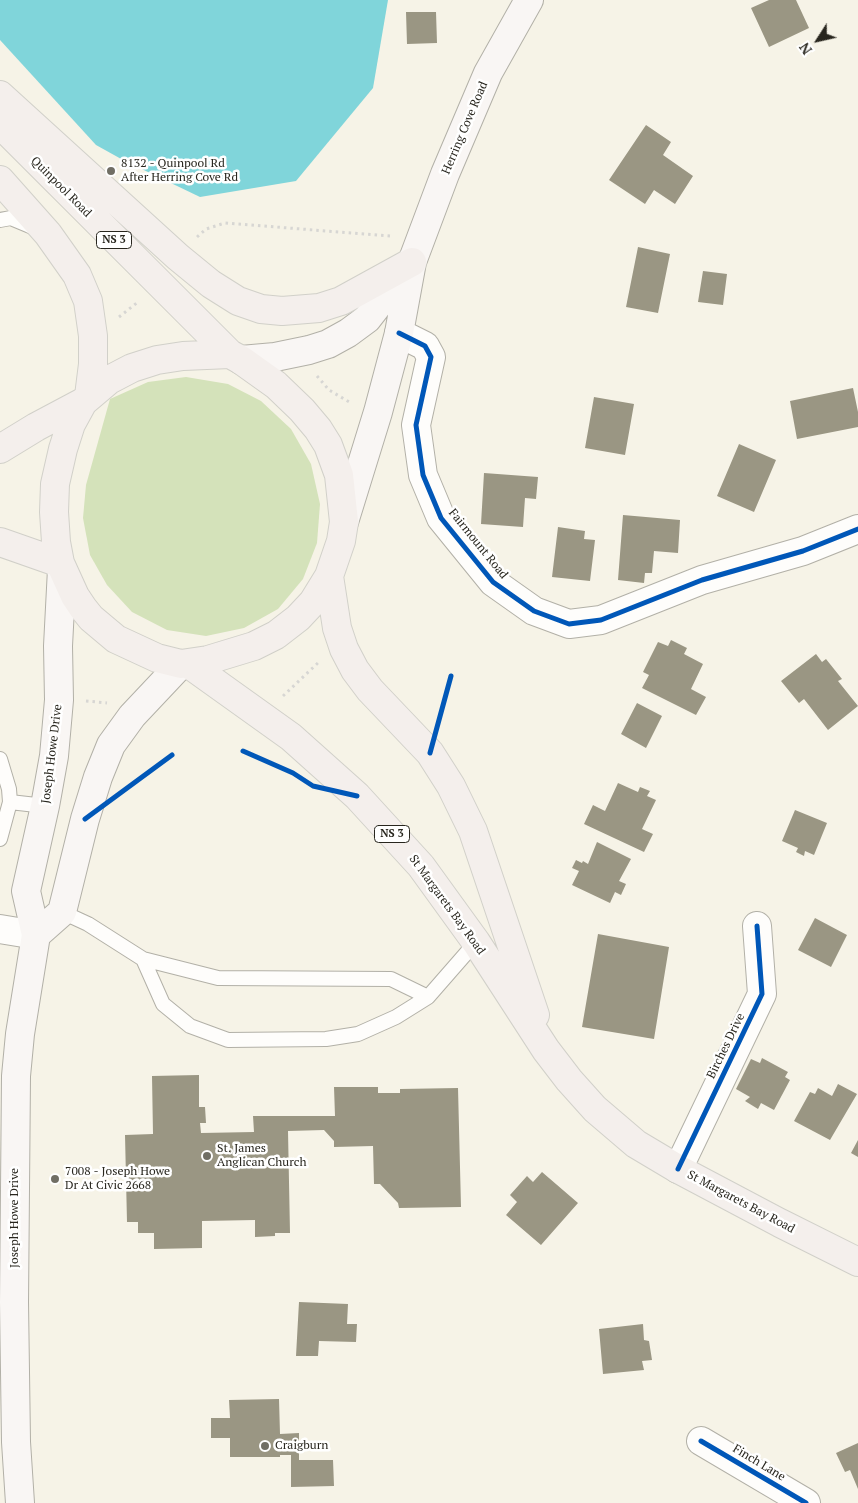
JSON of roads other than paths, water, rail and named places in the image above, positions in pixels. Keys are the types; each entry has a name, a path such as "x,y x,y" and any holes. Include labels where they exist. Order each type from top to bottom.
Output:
{"main road":[{"name":"Herring Cove Road","path":"344,522 378,412 399,333 412,262 445,174 488,73 529,0"},
{"path":"0,95 178,257 211,284 238,301 261,309 282,311 319,308 341,302 412,262"},
{"name":"Quinpool Road","path":"0,124 235,357 276,385 318,428 328,445 339,475 344,522 341,541 329,576"},
{"path":"0,180 48,234 77,275 88,301 93,336 93,364 86,399 71,424 55,484 55,532 61,566 83,608 91,618 116,639 157,658 185,664 233,653 276,635 298,618 308,607 329,576"},
{"name":"Herring Cove Road","path":"235,357 275,357 309,350 328,344 348,334 367,318 412,262"},
{"path":"0,449 86,399 109,380 124,372 157,360 183,356 235,357"},
{"path":"0,542 61,566"},
{"name":"Joseph Howe Drive","path":"20,1503 8,1441 14,1302 16,1076 20,1034 36,934 26,891 54,756 59,700 58,646 61,566"},
{"name":"St Margarets Bay Road","path":"329,576 337,628 344,650 355,670 370,690 430,753 451,786 473,830 546,1050"},
{"path":"36,934 62,912 85,819 98,777 112,745 132,716 185,664"},
{"name":"St Margarets Bay Road","path":"185,664 291,737 356,796 421,866 476,942 546,1050 595,1109 636,1144 678,1169 780,1224 858,1262"}],"street":[{"name":"Fairmount Road","path":"399,333 426,346 431,357 416,425 423,475 441,518 493,582 534,611 569,624 601,620 702,580 803,551 858,529"},
{"name":"Birches Drive","path":"678,1169 762,994 757,926"},
{"path":"0,929 36,934"},
{"name":"Finch Lane","path":"701,1441 806,1503"}],"lane":[{"path":"0,220 11,218 48,234"},
{"path":"0,759 9,788 10,802 0,839"},
{"path":"10,802 45,806"},
{"path":"62,912 88,924 143,959 218,978 392,979 428,997"},
{"path":"143,959 163,1004 190,1026 228,1040 326,1039 358,1034 396,1017 428,997 476,942"}],"water":[{"path":"0,0 388,0 373,88 296,181 200,197 96,145 0,40"}],"place":[{"name":"8132 - Quinpool Rd After Herring Cove Rd","path":"111,171"},
{"name":"St. James Anglican Church","path":"207,1156"},
{"name":"7008 - Joseph Howe Dr At Civic 2668","path":"55,1179"},
{"name":"Craigburn","path":"265,1446"}]}
